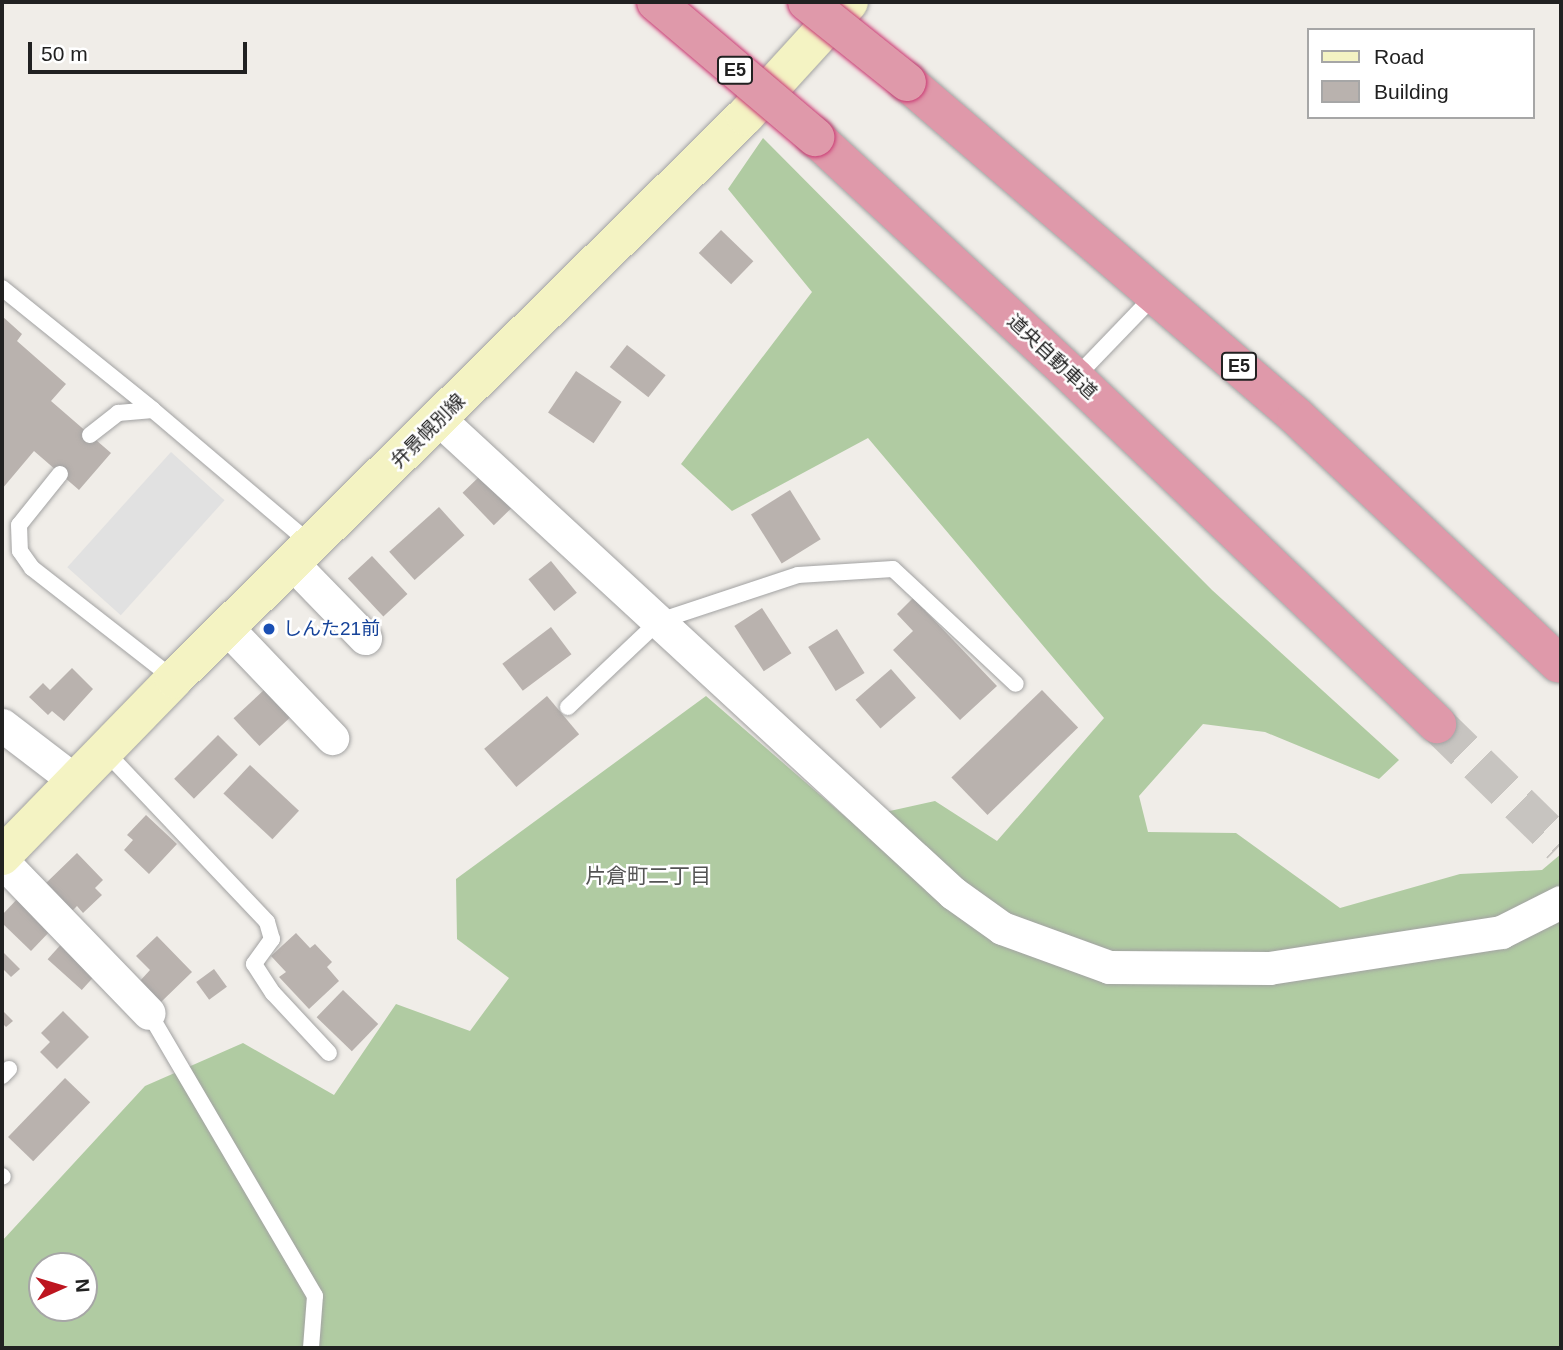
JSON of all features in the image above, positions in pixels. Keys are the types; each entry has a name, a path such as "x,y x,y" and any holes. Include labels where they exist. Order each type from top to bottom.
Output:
{"highway":[{"name":"道央自動車道","path":"656,2 815,137 1075,378 1437,724"},
{"name":"E5","path":"807,2 907,82 1157,293 1559,664"}],"main road":[{"name":"弁景幌別線","path":"2,859 74,780 174,680 745,116 849,2"}],"street":[{"path":"440,420 953,893 1002,928 1109,967 1269,968 1501,932 1561,902"},
{"path":"303,555 365,638"},
{"path":"228,629 332,738"},
{"path":"2,725 74,780"},
{"path":"2,859 149,1013"}],"lane":[{"path":"2,288 153,410 303,555"},
{"path":"1075,378 1157,293"},
{"path":"90,435 118,413 153,410"},
{"path":"60,474 19,525 20,551 32,568 174,680"},
{"path":"568,707 659,621 798,575 893,569 1016,684"},
{"path":"104,750 267,922 272,939 254,964 273,993 329,1053"},
{"path":"149,1013 314,1296 310,1348"}],"green space":[{"path":"763,138 1212,590 1399,760 1379,779 1265,732 1203,724 1139,796 1148,832 1236,833 1340,908 1460,874 1542,870 1561,854 1561,1348 2,1348 2,1241 145,1086 243,1043 334,1095 396,1004 470,1031 509,978 457,939 456,879 706,696 849,820 935,801 997,841 1104,718 868,438 732,511 681,464 812,292 728,189"}],"shaded area":[{"path":"171,452 225,500 121,615 67,567"}],"building":[{"path":"721,230 753,261 731,284 699,253"},
{"path":"2,316 22,334 17,341 66,384 51,401 111,453 79,490 34,451 2,489"},
{"path":"627,345 666,375 648,397 610,367"},
{"path":"576,371 622,402 594,443 548,412"},
{"path":"482,474 513,506 494,525 463,493"},
{"path":"790,490 821,539 782,564 751,514"},
{"path":"439,507 464,535 415,580 389,552"},
{"path":"372,556 407,594 383,617 348,579"},
{"path":"551,561 577,593 554,611 528,579"},
{"path":"913,598 997,686 960,720 893,650 913,631 897,614"},
{"path":"762,608 791,653 764,671 734,626"},
{"path":"551,627 571,654 523,691 502,664"},
{"path":"837,629 865,673 836,691 808,647"},
{"path":"72,668 93,689 64,721 52,711 48,715 29,697 43,683 50,690"},
{"path":"891,669 916,698 880,729 856,700"},
{"path":"265,689 291,717 259,746 234,718"},
{"path":"1042,690 1078,727 987,815 951,778"},
{"path":"547,696 579,734 516,787 484,749"},
{"path":"218,735 238,755 194,799 174,779"},
{"path":"250,765 299,811 272,839 223,794"},
{"path":"146,815 177,844 149,874 124,850 133,840 127,835"},
{"path":"77,853 103,880 95,888 102,895 83,913 77,906 72,911 45,884"},
{"path":"20,896 53,928 31,951 2,923 2,915"},
{"path":"296,933 310,948 315,944 332,962 327,967 339,981 309,1009 279,977 286,972 271,956"},
{"path":"157,936 192,972 160,1003 139,982 150,970 136,956"},
{"path":"65,940 99,971 82,990 48,959"},
{"path":"2,951 20,969 11,977 2,968"},
{"path":"214,969 227,987 209,1000 196,982"},
{"path":"343,990 378,1024 352,1051 317,1017"},
{"path":"2,1010 13,1021 6,1027 2,1023"},
{"path":"63,1011 89,1037 57,1069 40,1052 50,1042 41,1033"},
{"path":"65,1078 90,1102 33,1161 8,1137"}],"tunnel":[{"path":"1437,724 1561,845"}],"place":[{"name":"しんた21前","path":"269,629"}],"district":[{"name":"片倉町二丁目","path":"648,876"}]}
